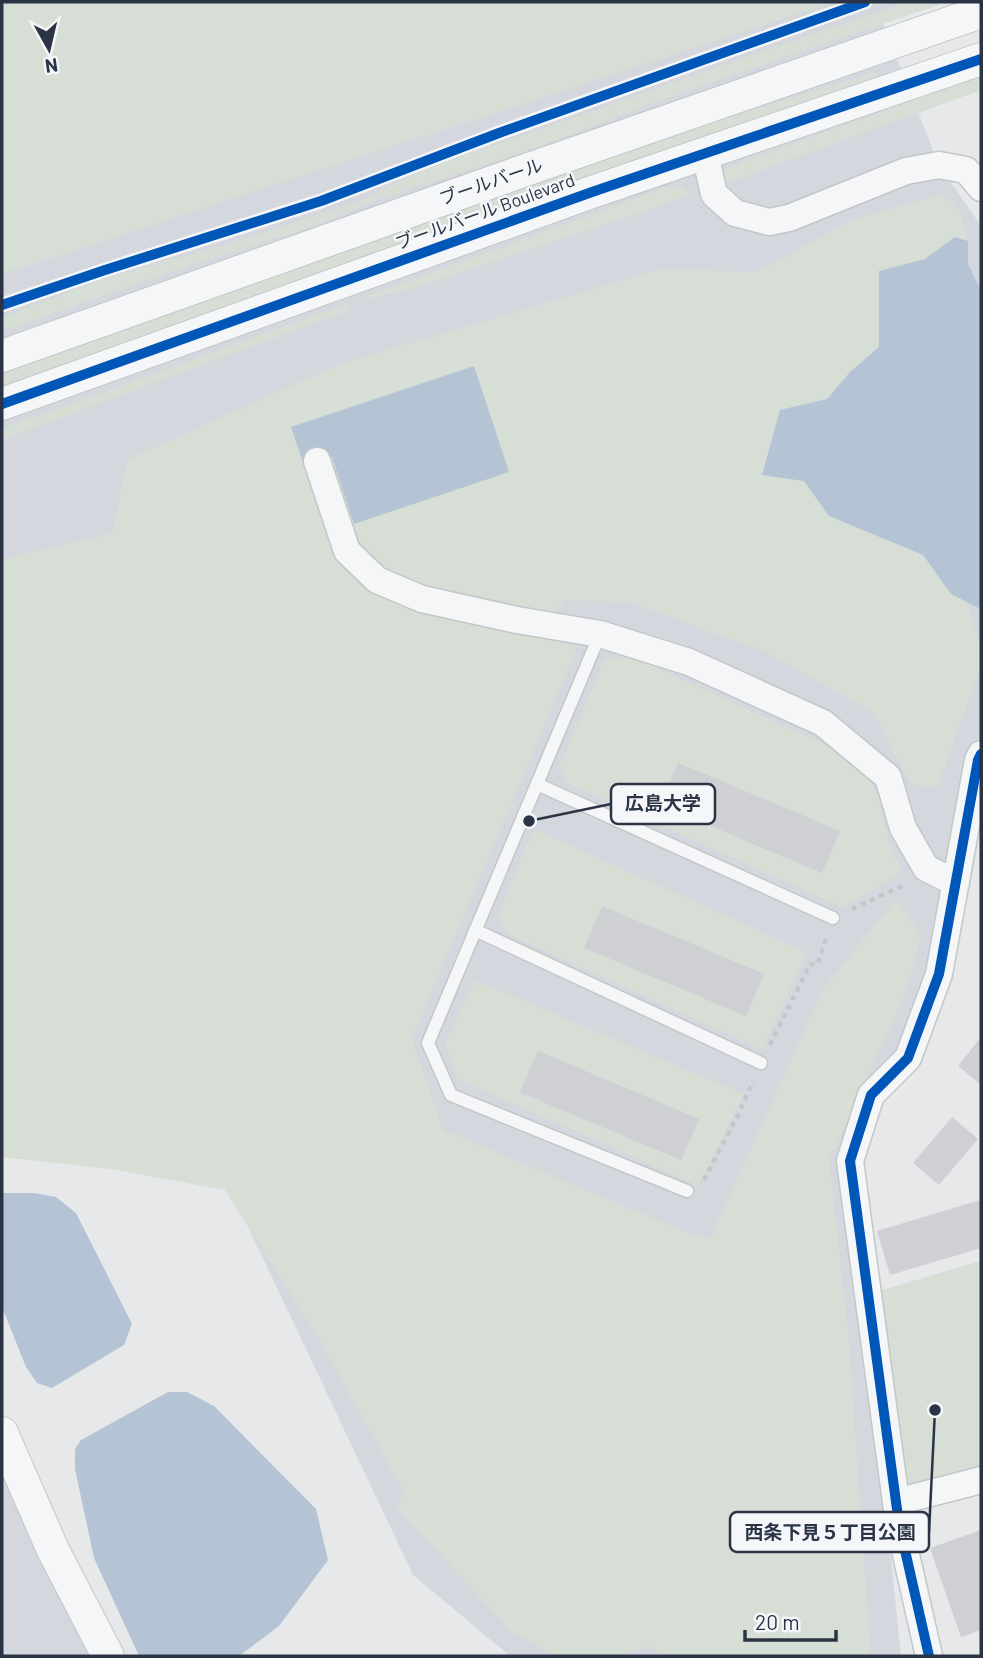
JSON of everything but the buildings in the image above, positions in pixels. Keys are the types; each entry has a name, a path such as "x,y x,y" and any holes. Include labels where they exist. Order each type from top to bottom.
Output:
{"street":[{"name":"ブールバール","path":"2,356 981,12"},
{"name":"ブールバール Boulevard","path":"2,404 579,197 981,59"},
{"path":"705,154 714,194 735,213 769,222 789,218 906,170 939,165 966,170 981,188"},
{"path":"317,461 347,551 377,580 422,599 517,620 600,634 689,662 823,723 888,777 903,828 926,868 945,877"},
{"path":"929,1656 899,1524 850,1161 872,1095 908,1058 939,974 945,877 981,754"},
{"path":"2,1433 53,1550 108,1656"},
{"path":"896,1502 981,1480"}],"lane":[{"path":"600,634 428,1043 451,1095 687,1191"},
{"path":"537,784 833,918"},
{"path":"475,930 761,1063"}],"path":[{"path":"833,918 945,877"}],"shaded area":[{"path":"2,2 905,2 879,13 939,165 981,226 981,754 908,1058 850,1161 901,1656 510,1656 413,1575 189,1102 2,621"},
{"path":"2,2 835,2 2,274"},
{"path":"908,2 947,2 670,97 521,153 388,196 300,231 195,264 2,331 2,317 109,277 221,246 360,201 426,169"},
{"path":"875,72 879,76 2,385 2,370 325,241"},
{"path":"981,76 981,90 730,182 718,184 716,176 723,169"},
{"path":"666,187 684,188 689,195 415,288 349,302"},
{"path":"941,194 959,209 968,241 955,237 925,259 879,272 879,347 851,372 827,399 780,410 762,475 804,481 829,516 923,555 967,602 981,648 981,667 937,788 911,784 874,713 768,653 630,602 564,600 541,632 568,633 576,651 412,1038 443,1130 694,1235 710,1238 823,989 896,899 921,935 905,995 829,1160 848,1330 871,1656 668,1656 646,1646 623,1656 555,1656 511,1631 397,1508 404,1492 317,1336 225,1190 111,1169 2,1157 2,559 112,533 128,459 340,364 660,269 757,272 851,220","holes":["474,367 355,524 332,456 304,465"]},
{"path":"347,303 350,310 2,440 2,428"},
{"path":"629,655 837,750 860,767 877,793 890,847 902,872 843,908 567,783 560,765 604,660","holes":["678,763 840,831 822,873 661,805"]},
{"path":"534,829 807,952 762,1050 506,933 498,915","holes":["602,906 763,974 746,1016"]},
{"path":"475,980 744,1094 699,1186 457,1079 445,1044","holes":["538,1051 699,1119 681,1160 520,1093"]},
{"path":"981,1261 981,1472 898,1492 883,1347 882,1290"},
{"path":"2,1434 108,1656 2,1656"}],"water":[{"path":"955,237 968,241 968,264 981,291 981,609 951,594 923,555 829,516 804,481 762,475 780,410 827,399 850,372 879,347 879,271 925,259"},
{"path":"474,366 509,472 354,524 332,457 304,465 291,427"},
{"path":"3,1193 34,1193 56,1197 76,1213 132,1324 124,1345 52,1388 37,1383 26,1367 2,1307"},
{"path":"168,1392 187,1392 214,1406 316,1509 328,1560 279,1626 239,1656 139,1656 94,1558 75,1469 75,1449 81,1440"}],"cycle path":[{"path":"2,305 321,201 499,133 865,2"},
{"path":"2,404 592,192 981,59"},
{"path":"929,1656 899,1524 850,1161 871,1095 908,1058 939,974 981,754"}],"place":[{"name":"広島大学","path":"529,821"},
{"name":"西条下見５丁目公園","path":"935,1410"}]}
